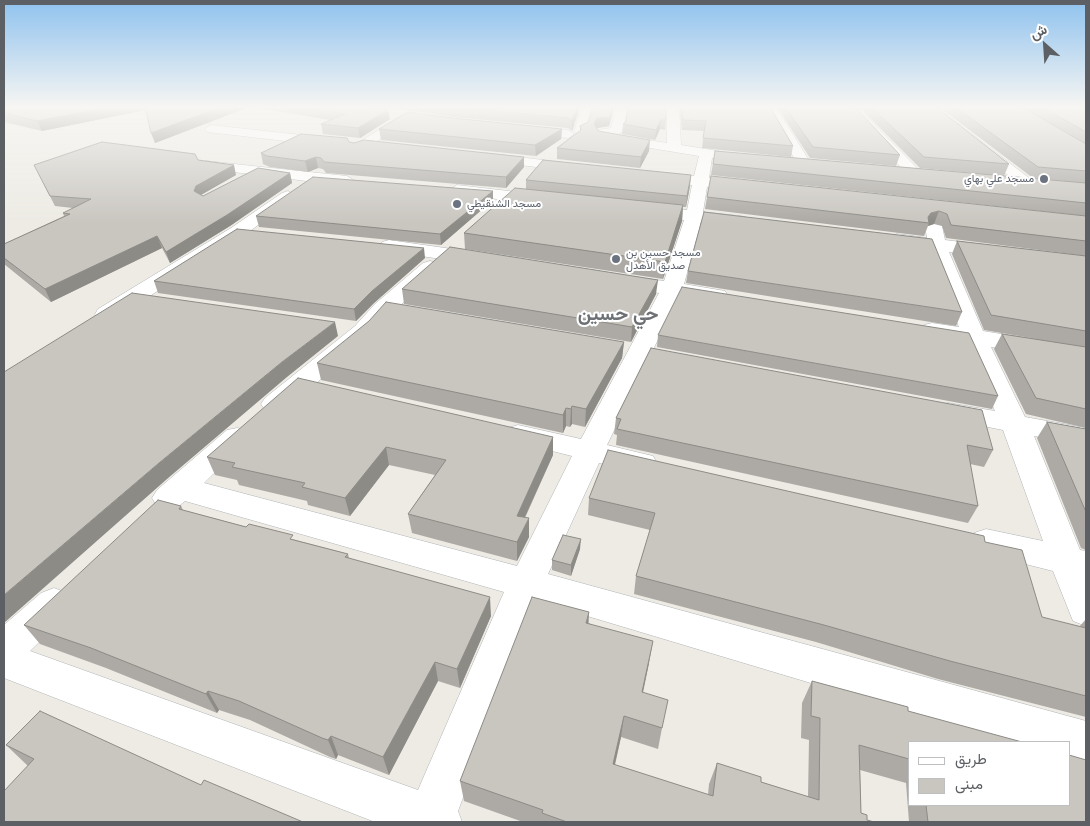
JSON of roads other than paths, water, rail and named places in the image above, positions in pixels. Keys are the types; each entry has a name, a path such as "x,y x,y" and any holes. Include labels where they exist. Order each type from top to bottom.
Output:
{"street":[{"path":"233,186 306,146"},
{"path":"92,323 237,232 360,146"},
{"path":"369,146 390,147"},
{"path":"489,216 510,197 537,164 560,146"},
{"path":"656,146 674,149 714,164 767,189"},
{"path":"793,146 803,162"},
{"path":"887,146 913,172"},
{"path":"981,146 1033,184 999,181"},
{"path":"471,155 594,170"},
{"path":"783,161 821,164"},
{"path":"642,175 714,164"},
{"path":"4,660 432,821 526,583 589,451 643,353 672,289 694,215 714,164"},
{"path":"206,165 360,182"},
{"path":"894,171 932,174"},
{"path":"441,188 559,202"},
{"path":"930,207 937,245 974,337 1015,424 1076,563 1086,610"},
{"path":"627,208 753,222"},
{"path":"237,232 267,235"},
{"path":"150,515 297,384 351,329 383,309 468,234"},
{"path":"879,238 1012,254"},
{"path":"374,245 446,253 495,261"},
{"path":"603,278 740,300"},
{"path":"133,298 162,302"},
{"path":"383,309 411,314"},
{"path":"916,328 1086,355"},
{"path":"297,384 336,393"},
{"path":"928,407 1086,437"},
{"path":"492,428 666,469"},
{"path":"179,488 526,583 1086,743"},
{"path":"959,536 1076,563"},
{"path":"4,650 69,590"}],"place":[{"name":"مسجد علي بهاي","path":"1044,179"},
{"name":"مسجد الشنقيطي","path":"457,204"},
{"name":"مسجد حسين بن صديق الأهدل","path":"616,259"}],"district":[{"name":"حي حسين","path":"618,315"}]}
